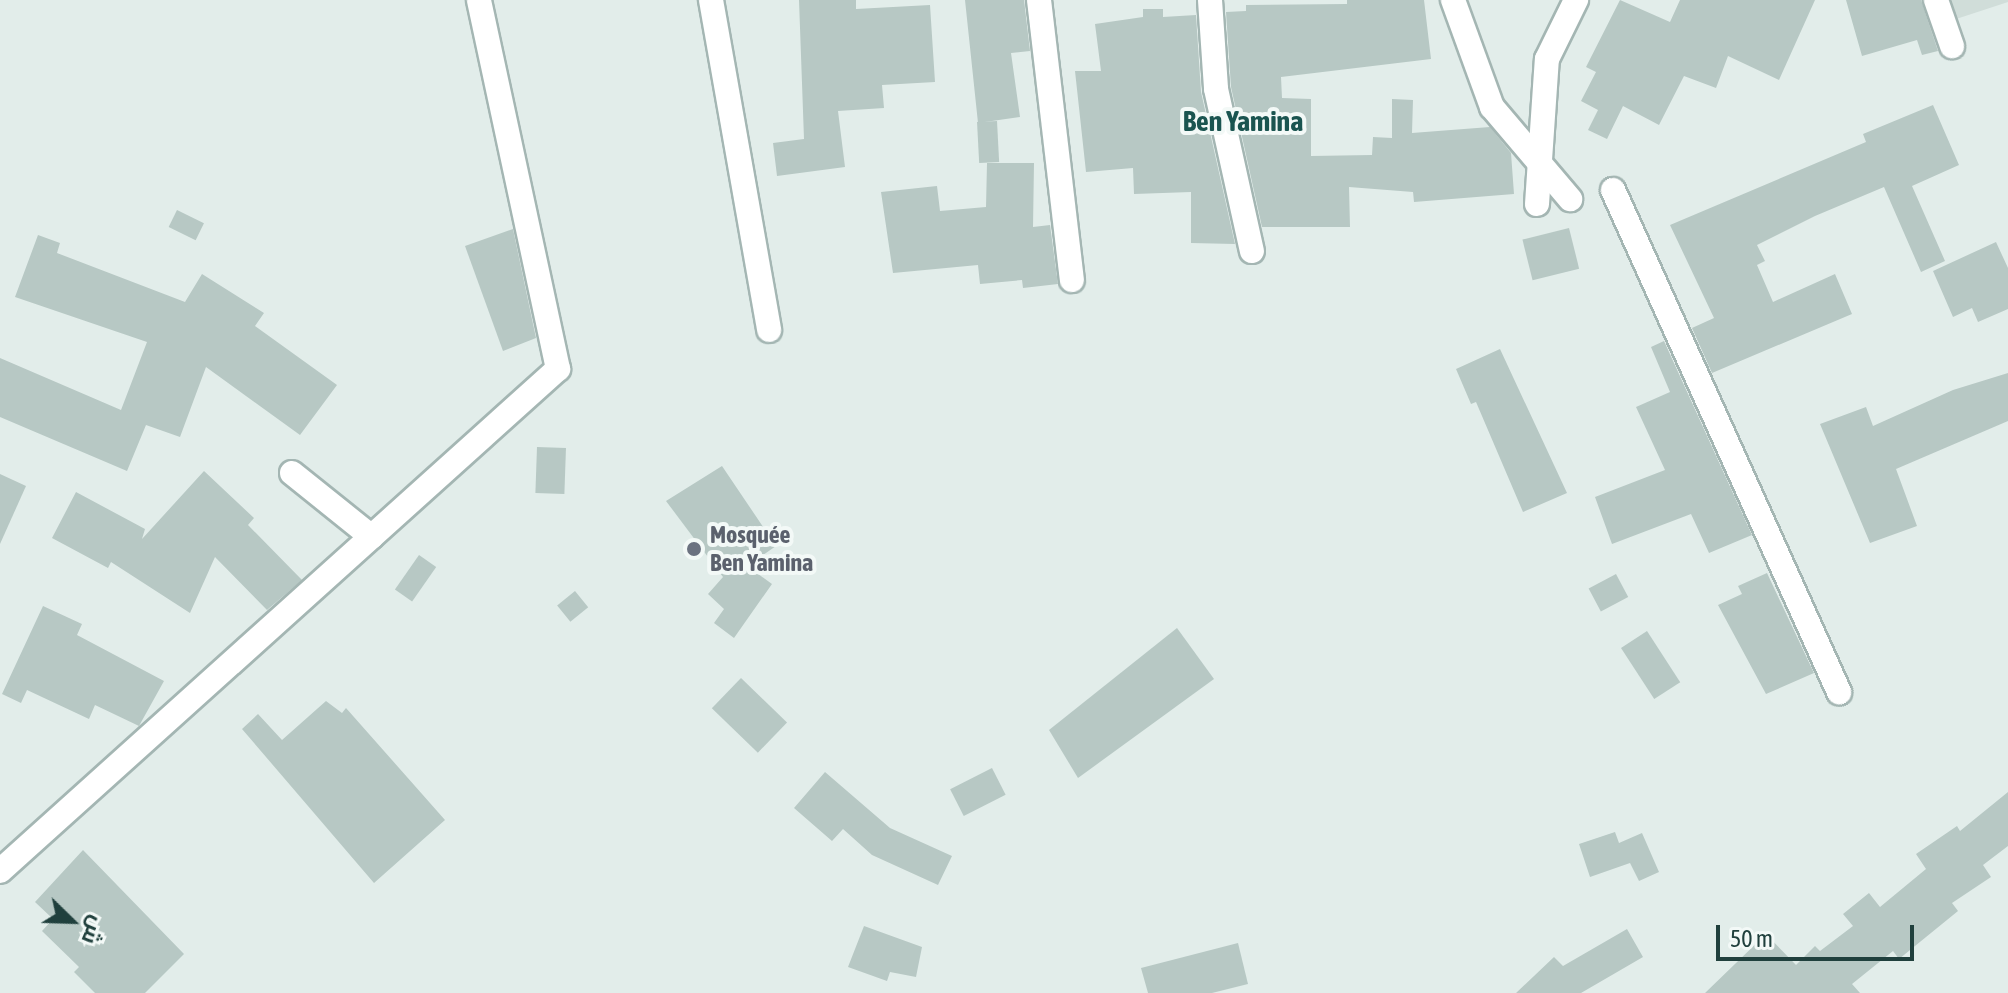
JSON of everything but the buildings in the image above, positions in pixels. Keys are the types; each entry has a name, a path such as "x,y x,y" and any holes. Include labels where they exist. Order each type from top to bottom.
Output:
{"street":[{"path":"0,871 558,369 479,0"},
{"path":"711,0 769,330"},
{"path":"1039,0 1072,280"},
{"path":"1210,0 1216,89 1252,251"},
{"path":"1453,0 1492,107 1539,157 1570,199"},
{"path":"1537,204 1547,59 1576,0"},
{"path":"1936,0 1952,46"},
{"path":"1613,190 1839,692"},
{"path":"292,473 372,537"}],"shaded area":[{"path":"1941,0 2008,0 2008,2 1947,22"}],"place":[{"name":"Mosquée Ben Yamina","path":"694,549"}],"district":[{"name":"Ben Yamina","path":"1243,121"}]}
